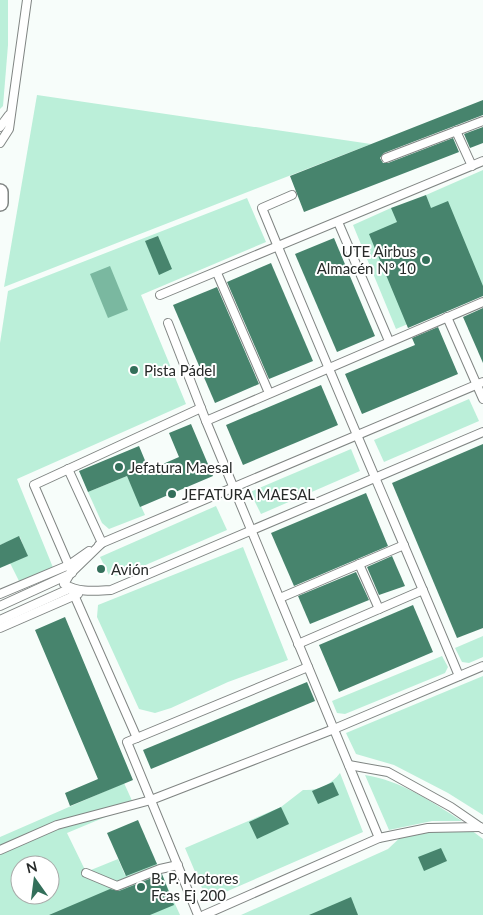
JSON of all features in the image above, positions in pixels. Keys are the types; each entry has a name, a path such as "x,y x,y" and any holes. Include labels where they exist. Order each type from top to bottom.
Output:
{"street":[{"path":"0,192 0,203"}],"lane":[{"path":"0,143 9,128 27,0"},
{"path":"0,127 12,112"},
{"path":"386,158 483,121"},
{"path":"456,131 472,166"},
{"path":"160,295 279,248 483,161"},
{"path":"292,195 262,208 459,676"},
{"path":"338,222 389,341"},
{"path":"217,273 270,394"},
{"path":"206,421 483,302"},
{"path":"447,317 480,383 483,399"},
{"path":"168,323 232,487 379,838"},
{"path":"0,594 69,564 102,543 480,383"},
{"path":"71,573 69,564 34,485 201,408"},
{"path":"0,628 83,592 111,590 483,432"},
{"path":"68,469 102,543"},
{"path":"83,592 64,584 71,573 102,543"},
{"path":"280,598 404,545"},
{"path":"359,564 379,609"},
{"path":"0,606 71,573"},
{"path":"0,620 71,588"},
{"path":"71,588 137,738"},
{"path":"298,644 423,590"},
{"path":"0,850 57,825 151,800 334,729 483,666"},
{"path":"198,915 127,742 308,667"},
{"path":"349,765 388,772 451,807 481,828"},
{"path":"204,915 379,838 428,828 481,828"},
{"path":"86,873 117,886 160,869 178,865"}],"shaded area":[{"path":"0,0 8,0 8,45 3,106 0,109"},
{"path":"37,95 371,144 4,287"},
{"name":"UTE Airbus Almacén Nº 10","path":"483,170 483,292 396,329 353,225 391,208 429,204 426,195"},
{"path":"247,198 266,242 141,295 186,404 17,479 54,570 21,585 10,563 27,556 20,537 0,545 0,343 8,291"},
{"path":"110,266 128,310 108,318 90,274"},
{"path":"469,399 479,421 384,462 374,440"},
{"path":"351,449 360,471 261,514 250,492"},
{"path":"127,476 145,515 109,529 102,523 88,492"},
{"path":"216,506 227,530 120,576 109,575 100,557"},
{"path":"243,547 288,660 228,682 171,708 155,713 139,709 97,617 98,605"},
{"path":"483,636 483,657 469,663 462,662 455,648"},
{"path":"442,656 448,667 445,673 345,714 337,713 332,701"},
{"path":"483,676 483,815 448,793 394,765 356,754 346,733"},
{"path":"340,773 363,832 207,900 185,848 281,807 303,790 324,786 333,781"},
{"path":"365,775 403,787 427,799 462,821 432,821 389,830"},
{"path":"124,783 134,805 67,833 86,872 118,859 125,875 156,862 180,915 0,915 0,837"},
{"path":"467,827 483,839 483,915 241,915 388,849 405,833"}],"building":[{"path":"483,100 483,115 384,153 380,158 383,163 388,163 453,138 459,152 304,212 290,176"},
{"path":"483,127 483,143 470,148 464,134"},
{"name":"UTE Airbus Almacén Nº 10","path":"426,195 431,208 448,201 483,286 483,296 408,328 369,234 397,222 391,208"},
{"path":"158,236 172,269 159,275 145,241"},
{"path":"334,238 375,336 337,352 295,254"},
{"path":"271,263 313,361 269,379 227,282"},
{"path":"217,287 259,384 215,403 173,305"},
{"path":"483,308 483,363 463,317"},
{"path":"438,327 458,374 362,414 345,374 415,345 412,338"},
{"path":"321,385 338,425 243,465 226,425"},
{"name":"Jefatura Maesal","path":"191,424 213,476 140,507 127,476 88,492 79,471 139,446 149,470 179,457 169,433"},
{"path":"483,444 483,628 457,638 392,483"},
{"path":"366,493 388,546 294,586 271,533"},
{"path":"19,536 28,556 0,568 0,545"},
{"path":"392,556 405,586 379,595 367,567"},
{"path":"356,572 369,600 310,624 298,596"},
{"path":"413,605 433,652 339,692 319,645"},
{"path":"65,617 133,780 70,806 65,793 98,779 35,630"},
{"path":"307,682 315,701 151,769 143,750"},
{"path":"333,782 339,795 318,804 312,791"},
{"path":"281,807 289,824 257,839 249,822"},
{"path":"138,820 157,864 126,876 107,833"},
{"path":"441,848 447,861 424,871 418,857"},
{"name":"B. P. Motores Fcas Ej 200","path":"162,874 174,905 150,915 49,915 110,889 119,891"},
{"path":"351,897 358,915 309,915"}],"place":[{"name":"UTE Airbus Almacén Nº 10","path":"426,260"},
{"name":"Pista Pádel","path":"134,370"},
{"name":"Jefatura Maesal","path":"119,467"},
{"name":"JEFATURA MAESAL","path":"172,494"},
{"name":"Avión","path":"101,569"},
{"name":"B. P. Motores Fcas Ej 200","path":"141,887"}]}
